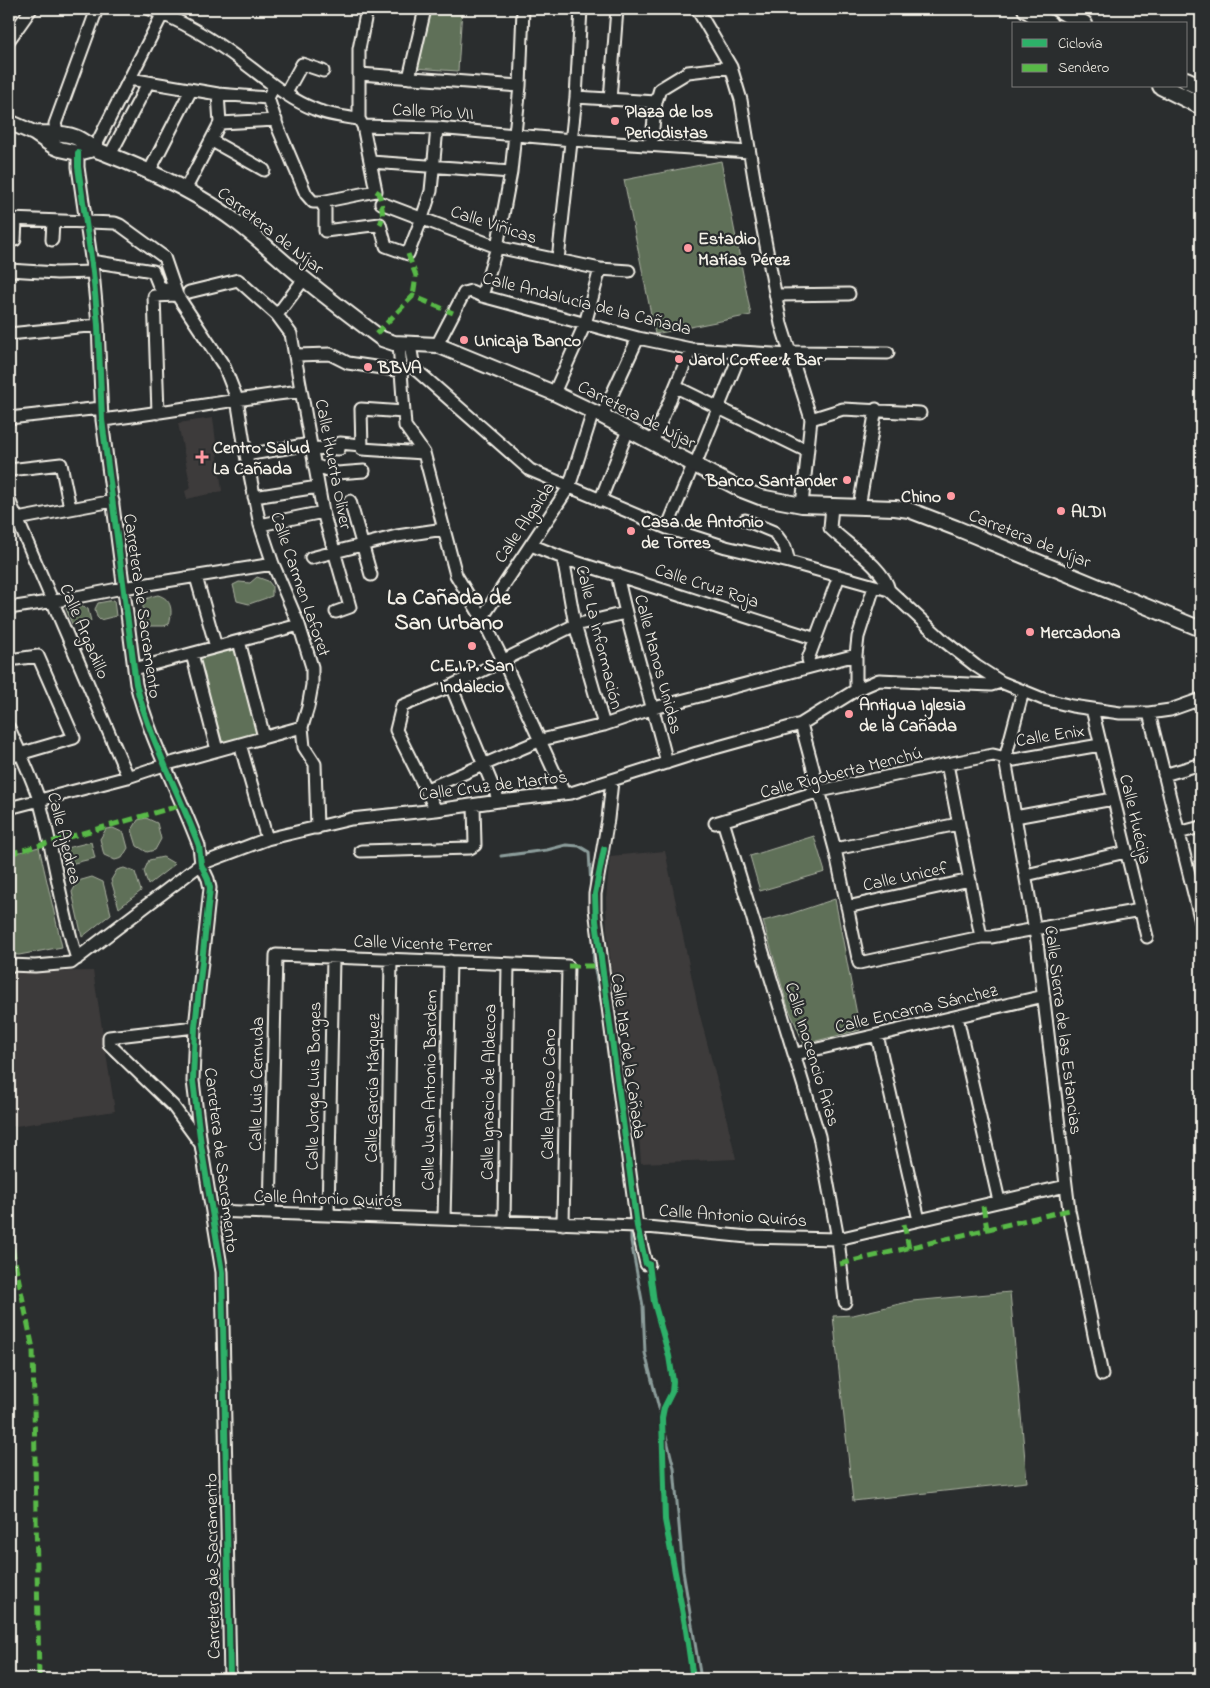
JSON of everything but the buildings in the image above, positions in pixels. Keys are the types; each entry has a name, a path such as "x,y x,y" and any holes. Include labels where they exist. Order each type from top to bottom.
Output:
{"highway":[{"path":"1026,9 1046,22"},
{"path":"1058,9 1081,22"},
{"path":"1188,77 1201,81"},
{"path":"1188,81 1201,87"},
{"path":"1165,88 1201,106"}],"main road":[{"path":"9,122 34,133 55,138"},
{"name":"Carretera de Níjar","path":"55,138 76,137 83,149 110,156 149,172 185,190 239,224 304,279 382,339 405,344 437,346 554,393 598,414 742,490 760,497 802,505 895,508 921,514 1201,629"}],"street":[{"path":"9,40 31,9"},
{"path":"55,138 55,124 97,9"},
{"name":"Calle Pío VII","path":"150,9 164,11 205,36 274,86 313,109 361,123 749,152"},
{"path":"274,86 268,98 306,194 313,202 376,191 361,123 359,49 367,9"},
{"path":"409,78 425,9"},
{"path":"482,296 497,247 511,172 520,86 523,9"},
{"path":"558,260 576,97 581,9"},
{"path":"610,100 617,9"},
{"path":"697,9 731,67 741,100 781,324 811,419 802,505"},
{"path":"83,149 130,80 164,11"},
{"path":"286,93 302,64 323,71"},
{"path":"651,145 656,102 660,89 688,72 731,67"},
{"path":"360,74 520,86"},
{"path":"130,80 218,94 268,98"},
{"path":"110,156 148,84"},
{"path":"149,172 191,90"},
{"path":"185,190 220,123 218,94"},
{"path":"576,97 656,102"},
{"path":"220,123 276,120"},
{"path":"321,202 326,209 325,231 380,224 386,246 408,254 431,191 438,128"},
{"path":"212,141 264,170"},
{"name":"Carretera de Sacramento","path":"83,149 78,167 98,325 102,420 134,668 141,706 153,739 199,846 201,864 210,888 195,1027 194,1081 201,1145 222,1272 230,1679"},
{"path":"371,162 511,172"},
{"name":"Calle Viñicas","path":"381,203 497,247 600,269 629,272"},
{"path":"15,240 12,220 120,224 164,257 178,295"},
{"path":"52,240 53,221"},
{"path":"9,270 57,273 92,266 153,271 159,286 178,295"},
{"path":"554,393 585,324 600,269"},
{"path":"277,314 304,279"},
{"name":"Calle Huerta Oliver","path":"189,292 238,280 277,314 291,334 323,512 350,607 336,612"},
{"name":"Calle Andalucía de la Cañada","path":"437,346 464,293 471,291 482,296 638,338 691,349 791,355 795,352 888,353"},
{"path":"777,295 849,294"},
{"path":"158,413 154,296 178,295"},
{"name":"Calle Carmen Laforet","path":"178,295 224,366 237,399 260,525 273,564 299,625 312,667 312,685 302,727 304,746 315,764 317,828"},
{"path":"9,334 98,325"},
{"name":"Calle Algaida","path":"482,618 569,487 598,414 638,338"},
{"path":"405,344 402,371 405,426 424,454 456,575 482,618 503,660 564,793"},
{"path":"405,344 414,368 530,470 667,528 726,547 789,562 889,590"},
{"path":"652,443 691,349"},
{"path":"667,528 741,352"},
{"path":"296,355 330,354 348,363 402,371"},
{"path":"676,387 807,451"},
{"path":"102,420 301,391"},
{"path":"9,418 101,408"},
{"path":"404,412 361,408 362,449 424,454"},
{"path":"811,419 843,409 920,412"},
{"path":"859,507 876,409"},
{"path":"600,501 628,430"},
{"path":"246,455 311,446 339,449 340,443 361,445"},
{"path":"9,470 61,464 70,508"},
{"path":"314,465 337,473 364,472"},
{"path":"254,497 318,487"},
{"name":"Calle Argadillo","path":"9,500 128,777"},
{"path":"17,519 113,501"},
{"path":"350,501 371,575"},
{"path":"832,506 830,528 881,573 889,590 944,641 976,666 1001,682 1065,704 1120,713 1149,713 1170,710 1201,699"},
{"path":"260,525 323,512"},
{"path":"745,520 774,532 785,546 789,562"},
{"path":"311,558 397,536 444,529"},
{"name":"Calle Cruz Roja","path":"530,545 563,558 816,639"},
{"name":"Calle La Información","path":"563,558 575,625 604,725"},
{"path":"9,608 273,564"},
{"name":"Calle Manos Unidas","path":"617,574 625,613 654,708 667,764"},
{"path":"810,667 808,659 839,576"},
{"path":"196,577 216,647"},
{"path":"856,690 858,637 874,587"},
{"path":"436,810 396,730 402,706 451,686 575,625 625,613"},
{"path":"134,668 299,625"},
{"path":"239,641 264,737"},
{"path":"192,654 217,750"},
{"path":"426,789 541,740 604,725 654,708 856,654"},
{"path":"9,660 38,656 74,738 14,756"},
{"name":"Calle Cruz de Martos","path":"9,964 35,966 71,963 201,864 266,839 351,819 571,793 697,753 801,724 856,690 879,680 991,685 1001,682"},
{"path":"451,686 499,800"},
{"name":"Calle Sierra de las Estancias","path":"1023,691 1005,759 1026,875 1044,996 1069,1210 1102,1375"},
{"name":"Calle Huécija","path":"1092,709 1147,937"},
{"path":"1149,713 1178,833 1198,896 1201,922"},
{"path":"801,724 835,849 859,963 981,937 991,937 1140,910"},
{"path":"9,808 128,777 164,765 302,727"},
{"name":"Calle Ajedrea","path":"9,728 14,756 39,800 77,959"},
{"path":"240,744 266,839"},
{"name":"Calle Enix","path":"1005,759 1014,760 1100,744"},
{"name":"Calle Rigoberta Menchú","path":"719,822 820,791 993,755 1005,759"},
{"path":"947,764 981,937"},
{"path":"1164,775 1201,764"},
{"name":"Calle Mar de la Cañada","path":"612,781 608,819 594,900 633,1226 646,1264 649,1264"},
{"path":"1015,817 1113,798"},
{"path":"361,851 470,848 475,845 474,805"},
{"name":"Calle Inocencio Arias","path":"719,822 796,1054 820,1136 838,1238 845,1302"},
{"path":"835,849 958,824"},
{"path":"1178,833 1201,827"},
{"path":"1026,875 1126,852"},
{"name":"Calle Unicef","path":"847,907 970,880"},
{"name":"Calle Vicente Ferrer","path":"276,955 568,966"},
{"name":"Calle Luis Cernuda","path":"270,1213 276,955"},
{"name":"Calle Jorge Luis Borges","path":"328,1215 333,956"},
{"name":"Calle García Márquez","path":"387,1217 391,959"},
{"name":"Calle Juan Antonio Bardem","path":"444,1219 450,961"},
{"name":"Calle Ignacio de Aldecoa","path":"504,1222 508,964"},
{"name":"Calle Alonso Cano","path":"563,1224 568,966"},
{"name":"Calle Encarna Sánchez","path":"796,1054 1044,996"},
{"path":"957,1016 999,1201"},
{"path":"195,1027 109,1037 109,1044 173,1106 201,1145"},
{"path":"877,1035 919,1220"},
{"name":"Calle Antonio Quirós","path":"212,1211 633,1226 748,1236 838,1238 1066,1186"}],"shaded area":[{"name":"Centro Salud La Cañada","path":"213,418 222,491 187,499 185,491 191,488 178,423"},
{"path":"665,851 699,1012 736,1159 641,1163 633,1080 613,982 607,930 606,899 610,856"},
{"path":"93,971 115,1111 9,1127 9,972"}],"green space":[{"path":"429,9 462,9 458,71 414,68"},
{"name":"Estadio Matías Pérez","path":"721,161 751,315 655,334 624,180"},
{"path":"257,577 268,581 272,586 272,596 249,604 237,601 233,585 239,582 250,583"},
{"path":"158,595 169,603 171,615 169,624 164,626 143,626 141,619 144,612 144,602 148,598"},
{"path":"114,600 116,616 100,620 95,609 98,603"},
{"path":"81,606 88,609 91,621 72,624 66,608"},
{"path":"235,649 260,733 223,744 199,658"},
{"path":"146,818 157,823 161,839 155,850 147,852 137,846 132,830 138,820"},
{"path":"113,828 124,833 128,848 122,858 115,860 104,855 100,839 106,829"},
{"path":"814,836 825,872 760,891 750,856"},
{"path":"91,842 95,858 66,865 62,849"},
{"path":"39,847 62,947 19,955 9,954 9,855"},
{"path":"163,857 175,864 148,885 144,871 149,860"},
{"path":"124,868 135,872 141,891 119,908 111,880 117,870"},
{"path":"92,877 103,882 111,914 82,937 72,892 78,881"},
{"path":"835,899 860,1030 804,1044 788,1007 763,921"},
{"path":"1010,1292 1027,1482 853,1501 833,1316 853,1315 912,1301"}],"waterway":[{"path":"501,856 547,850 566,845 579,846 589,852 591,886"},
{"path":"593,935 594,965 603,1010"},
{"path":"631,1230 631,1241 643,1306 645,1353 674,1468 683,1571 701,1679"}],"marked path":[{"path":"376,191 379,193 382,209 380,224"},
{"path":"408,254 416,276 413,296"},
{"path":"376,334 413,296 453,313"},
{"path":"9,854 182,805"},
{"path":"568,966 601,965"},
{"path":"983,1206 987,1229"},
{"path":"840,1264 1069,1210"},
{"path":"904,1224 909,1248"},
{"path":"9,1233 33,1349 39,1679"}],"cycle path":[{"path":"78,153 78,167 93,272 98,325 102,420 136,684 149,726 199,846 201,864 210,888 195,1027 193,1081 201,1145 222,1272 230,1679"},
{"path":"604,849 595,894 596,921 637,1226 646,1264 649,1264 654,1302 669,1356 673,1381 672,1392 664,1408 662,1418 665,1520 686,1630 693,1679"}],"place":[{"name":"Plaza de los Periodistas","path":"615,121"},
{"name":"Estadio Matías Pérez","path":"688,248"},
{"name":"Unicaja Banco","path":"464,340"},
{"name":"Jarol Coffee & Bar","path":"679,359"},
{"name":"BBVA","path":"368,367"},
{"name":"Centro Salud La Cañada","path":"202,457"},
{"name":"Banco Santander","path":"847,480"},
{"name":"Chino","path":"951,496"},
{"name":"ALDI","path":"1061,511"},
{"name":"Casa de Antonio de Torres","path":"631,531"},
{"name":"Mercadona","path":"1030,632"},
{"name":"C.E.I.P. San Indalecio","path":"472,646"},
{"name":"Antigua Iglesia de la Cañada","path":"849,714"}],"district":[{"name":"La Cañada de San Urbano","path":"449,608"}]}
